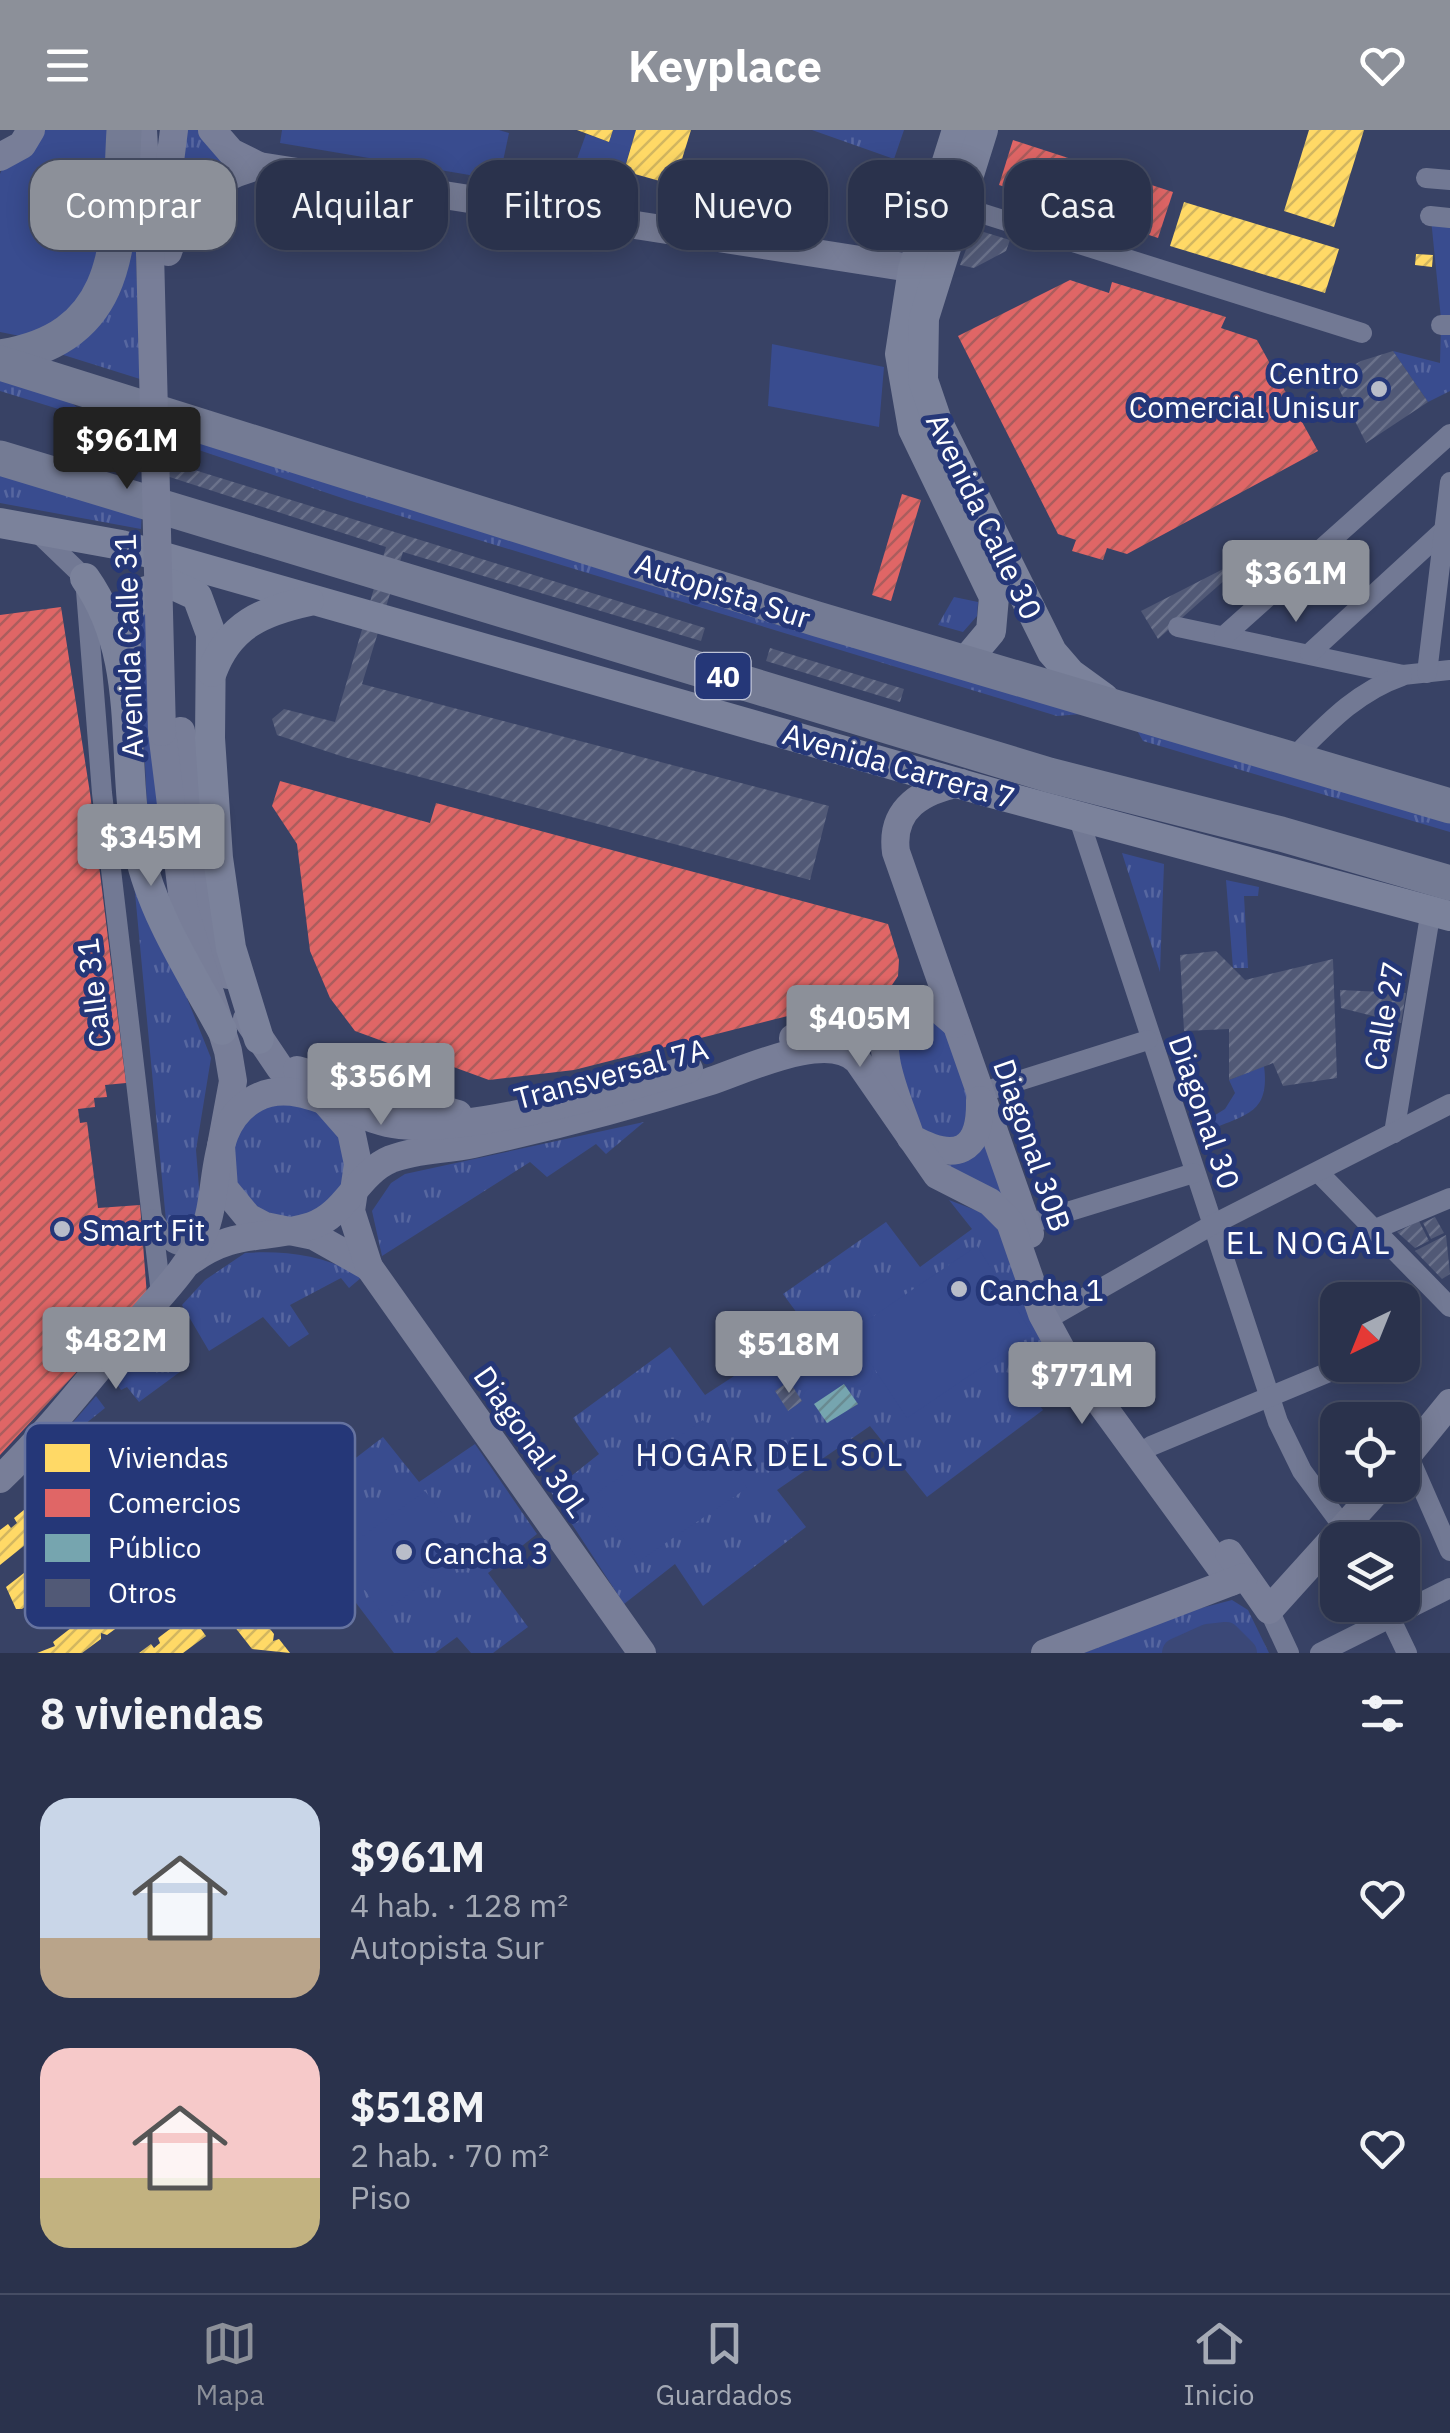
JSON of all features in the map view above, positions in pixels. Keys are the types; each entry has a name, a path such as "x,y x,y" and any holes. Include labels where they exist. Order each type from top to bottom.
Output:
{"highway":[{"path":"0,360 44,347 66,334 88,314 108,284 118,230 124,130"},
{"name":"Autopista Sur","path":"0,360 817,620 1111,703 1450,806"},
{"name":"40","path":"0,458 1048,775 1444,903"}],"main road":[{"path":"4,156 22,145 31,130"},
{"name":"Avenida Calle 31","path":"144,130 159,252 171,731 184,909 222,1030 232,1081 221,1146 224,1188 234,1204 265,1226 290,1229"},
{"name":"Avenida Calle 31","path":"159,252 174,130"},
{"path":"212,130 231,152 256,164"},
{"name":"Avenida Calle 30","path":"953,160 957,130"},
{"name":"Avenida Calle 30","path":"968,160 983,130"},
{"path":"159,252 205,188 256,167"},
{"path":"448,196 924,271"},
{"name":"Avenida Calle 30","path":"931,250 900,354 906,406 920,446 1060,664 1111,703"},
{"name":"Avenida Carrera 7","path":"0,522 121,545 1078,816 1444,903"},
{"name":"Avenida Calle 30","path":"965,662 985,641 994,619 995,566"},
{"path":"85,578 105,609 124,668"},
{"path":"222,1030 168,927 142,864 124,668 132,602 150,587 171,584 185,588 204,606 209,620 210,738 218,858 231,948 264,1046 309,1075 408,1103 494,1117"},
{"path":"212,675 236,630 262,615 309,601"},
{"name":"Avenida Calle 31","path":"171,731 210,924 244,1014 289,1077 342,1116 357,1147 351,1211 369,1267"},
{"name":"Diagonal 30B","path":"961,784 936,788 915,799 901,818 894,840 980,1094 1042,1314 1061,1349 1238,1579"},
{"name":"Transversal 7A","path":"322,1098 346,1112 399,1125 454,1126 677,1073 926,1003 956,1024"},
{"path":"894,1010 885,1026 884,1047 910,1138 945,1182 990,1202 1020,1227"},
{"name":"Transversal 7A","path":"195,1250 233,1238 325,1220 374,1168 400,1156 470,1145 659,1097 812,1049 828,1047 852,1055 910,1138"},
{"path":"48,1423 162,1294 195,1250 212,1215 221,1146 239,1110 257,1097 278,1091 322,1098"},
{"path":"910,1138 940,1152 965,1148 978,1132 980,1094"},
{"name":"Diagonal 30B","path":"1020,1227 1058,1314 1238,1579"},
{"path":"290,1229 314,1236 369,1267"},
{"name":"Diagonal 30L","path":"369,1267 642,1653"},
{"path":"1420,1441 1450,1403"},
{"path":"0,1478 25,1450"},
{"path":"1045,1653 1238,1579 1269,1610 1320,1562"}],"street":[{"path":"1426,178 1450,180"},
{"path":"984,214 1362,332"},
{"path":"1224,636 1450,434"},
{"path":"1428,673 1450,482"},
{"path":"32,528 85,578"},
{"path":"1310,653 1444,530"},
{"name":"Calle 31","path":"85,578 102,793 162,1294"},
{"path":"1178,626 1403,675"},
{"path":"1294,758 1342,708 1376,686 1403,675 1450,670"},
{"name":"Diagonal 30","path":"1078,816 1148,1040 1270,1397 1302,1471 1341,1522"},
{"name":"Calle 27","path":"1394,1133 1444,903"},
{"path":"980,1094 1148,1040"},
{"path":"1058,1314 1212,1225 1450,1104"},
{"path":"1318,1172 1450,1307"},
{"path":"1020,1227 1194,1173"},
{"path":"1373,1230 1450,1198"},
{"path":"152,1217 176,1246 195,1250"},
{"path":"1151,1446 1320,1376"},
{"path":"1420,1488 1450,1551"},
{"path":"1420,1599 1450,1588"},
{"path":"1269,1610 1288,1653"},
{"path":"1320,1653 1371,1622"},
{"path":"1392,1622 1407,1653"}],"green space":[{"path":"19,130 108,130 106,160 30,160 30,250 99,250 96,285 60,323 20,336 0,332 0,174"},
{"path":"182,130 204,130 231,160 181,160"},
{"path":"282,130 509,133 503,160 468,160 468,175 448,171 448,160 381,160 280,143"},
{"path":"613,130 636,130 627,160 577,159 586,134 609,142"},
{"path":"812,130 904,130 894,159"},
{"path":"1431,219 1450,221 1450,319 1441,319"},
{"path":"124,250 136,250 140,379 54,352 109,309 120,293"},
{"path":"1441,325 1450,327 1450,391 1428,402 1393,351 1440,363"},
{"path":"772,344 884,367 879,427 768,406"},
{"path":"0,375 62,395 91,419 0,391"},
{"path":"105,407 1081,714 1057,716 351,501 130,427"},
{"path":"0,470 142,510 141,529 0,503"},
{"path":"954,597 978,602 977,616 963,632 938,625"},
{"path":"146,610 167,866 147,806 138,619"},
{"path":"1131,720 1450,818 1450,832 1143,741"},
{"path":"1122,853 1164,864 1160,972"},
{"path":"132,861 211,1058 196,1150 201,1213 185,1239 166,1221"},
{"path":"1226,880 1259,887 1258,896 1244,896 1248,968 1233,968"},
{"path":"925,1013 947,1029 975,1107 967,1139 924,1139 895,1050 900,1018"},
{"path":"1264,1066 1265,1082 1259,1103 1245,1115 1210,1130 1207,1120 1225,1109 1235,1093 1229,1080"},
{"path":"289,1102 311,1107 330,1119 342,1138 347,1160 342,1182 330,1201 311,1213 289,1218 267,1213 248,1201 236,1182 231,1160 236,1138 248,1119 267,1107"},
{"path":"644,1122 606,1154 596,1144 547,1177 530,1162 382,1256 372,1211 391,1183 405,1174"},
{"path":"986,1141 1011,1209 941,1166 959,1163"},
{"path":"949,1200 996,1218 1057,1356 1022,1382 1043,1410 927,1497 870,1426 777,1490 806,1527 703,1606 675,1564 624,1604 551,1492 599,1454 573,1418 670,1347 705,1395 808,1328 783,1294 886,1222 920,1267 972,1229"},
{"name":"Cancha 1","path":"977,1246 1032,1333 907,1418 850,1332"},
{"path":"245,1253 306,1256 362,1277 349,1288 341,1278 290,1305 309,1334 289,1347 263,1317 209,1351 182,1305 205,1280"},
{"path":"162,1316 188,1366 139,1402 127,1387 121,1390 110,1374"},
{"path":"96,1396 105,1408 86,1423 72,1423"},
{"path":"703,1420 747,1488 639,1561 594,1495"},
{"path":"383,1437 419,1482 475,1444 537,1534 488,1573 528,1627 493,1653 471,1653 457,1637 435,1653 394,1653 355,1602 355,1459"},
{"name":"Cancha 3","path":"425,1491 470,1550 382,1613 355,1577 355,1542"},
{"path":"1232,1600 1248,1610 1269,1653 1084,1653 1190,1611"}],"building: Viviendas":[{"path":"577,130 613,130 609,142"},
{"path":"636,130 691,130 682,160 658,160 658,181 638,175 638,160 627,160"},
{"path":"1309,130 1364,130 1334,227 1284,211"},
{"path":"1184,202 1339,249 1325,293 1170,246"},
{"path":"1416,254 1433,255 1432,267 1415,265"},
{"path":"25,1509 25,1545 0,1565 0,1530 17,1523 14,1518"},
{"path":"25,1572 25,1607 16,1609 6,1587"},
{"path":"71,1628 117,1628 107,1635 101,1633 101,1639 82,1653 37,1653 55,1646 53,1642"},
{"path":"171,1628 200,1628 206,1636 183,1653 139,1653 151,1644 154,1648 160,1643 158,1638"},
{"path":"236,1628 269,1628 273,1641 279,1639 290,1653 252,1649"}],"building: Comercios":[{"path":"1013,140 1075,160 1007,160"},
{"path":"1151,185 1173,192 1158,238 1151,236"},
{"name":"Centro Comercial Unisur","path":"1070,280 1109,293 1112,282 1226,317 1221,328 1257,340 1318,451 1127,554 1107,548 1103,560 1072,551 1076,540 1058,534 958,336"},
{"path":"902,494 921,500 891,601 872,595"},
{"path":"61,607 90,793 126,1083 105,1085 107,1097 94,1098 95,1107 78,1109 80,1123 87,1122 98,1208 140,1205 147,1296 30,1423 25,1423 25,1428 0,1455 0,615"},
{"path":"280,781 430,823 436,803 888,924 899,960 898,976 888,991 574,1070 489,1080 355,1031 330,998 310,951 297,844 272,806"}],"building: Público":[{"path":"844,1384 858,1404 827,1423 814,1404"}],"building: Otros":[{"path":"984,232 1004,238 1006,251 974,268 960,265 966,250 984,250"},
{"name":"Centro Comercial Unisur","path":"1393,351 1428,402 1366,443 1333,377 1361,361"},
{"path":"149,456 705,628 701,641 403,552 362,684 829,806 810,880 344,757 277,735 272,719 284,709 335,722 386,547 145,469"},
{"path":"1231,565 1235,571 1158,639 1141,611"},
{"path":"770,648 904,689 900,702 766,661"},
{"path":"1216,951 1245,980 1333,959 1337,1078 1283,1086 1273,1063 1229,1080 1229,1029 1184,1031 1180,955"},
{"path":"1340,990 1406,993 1401,1023 1341,1008"},
{"path":"1435,1217 1444,1233 1431,1239 1423,1223"},
{"path":"1419,1221 1429,1241 1415,1248 1397,1232"},
{"path":"1446,1235 1450,1274 1442,1279 1415,1251"},
{"path":"789,1381 802,1401 788,1411 775,1391"}],"waterway":[{"path":"1177,1653 1208,1639 1226,1637 1242,1653"}],"place":[{"name":"Centro Comercial Unisur","path":"1379,389"},
{"name":"Smart Fit","path":"62,1229"},
{"name":"Cancha 1","path":"959,1289"},
{"name":"Cancha 3","path":"404,1552"}],"district":[{"name":"EL NOGAL","path":"1309,1242"},
{"name":"HOGAR DEL SOL","path":"770,1454"}]}
